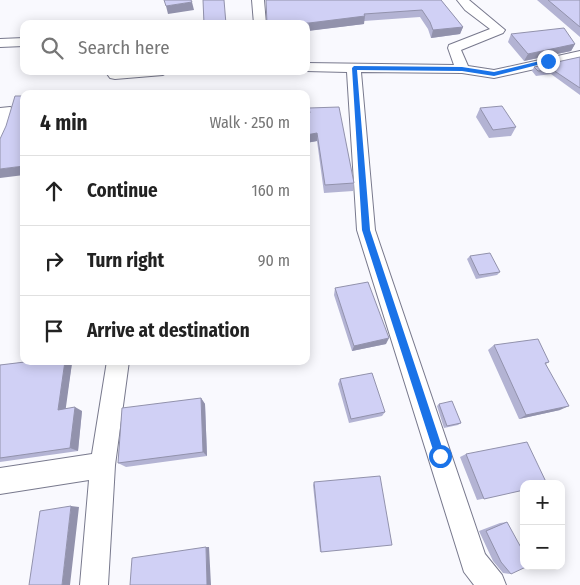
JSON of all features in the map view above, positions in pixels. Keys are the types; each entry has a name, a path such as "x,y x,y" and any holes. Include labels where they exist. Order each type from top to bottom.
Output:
{"street":[{"path":"258,0 260,20"},
{"path":"462,69 454,48 499,30 463,0"},
{"path":"0,43 20,42"},
{"path":"310,67 462,69 494,74 580,55"},
{"path":"354,68 366,230 474,562 492,585"},
{"path":"0,113 10,112 0,136"},
{"path":"94,585 103,465 117,365"},
{"path":"0,482 103,465"}],"building":[{"path":"164,0 191,0 192,2 166,6"},
{"path":"203,0 224,0 226,20 204,20"},
{"path":"266,0 441,0 463,27 433,30 422,10 364,14 365,16 310,23 310,20 267,20"},
{"path":"548,0 580,0 580,27"},
{"path":"564,28 575,44 528,54 511,34"},
{"path":"580,57 580,88 553,70 538,71 534,67"},
{"path":"15,96 20,96 20,166 0,169 0,139"},
{"path":"502,106 516,127 493,130 480,108"},
{"path":"339,107 354,183 325,185 317,133 310,134 310,108"},
{"path":"490,253 500,272 479,275 470,256"},
{"path":"368,282 389,338 354,346 335,288"},
{"path":"538,339 549,362 545,363 569,406 526,415 494,345"},
{"path":"20,363 20,365 64,365 58,410 75,407 70,448 0,458 0,365"},
{"path":"372,373 385,412 351,419 340,379"},
{"path":"201,398 203,452 118,463 122,408"},
{"path":"452,401 461,423 447,426 439,404"},
{"path":"527,442 545,480 520,480 520,491 484,499 466,454"},
{"path":"380,476 392,545 321,552 314,482"},
{"path":"71,506 62,585 29,585 40,511"},
{"path":"507,522 520,546 520,570 511,574 501,562 486,531"},
{"path":"206,547 207,585 130,585 132,558"}],"route":[{"path":"440,456 366,230 360,128 354,68 462,69 494,74 548,61"}]}
